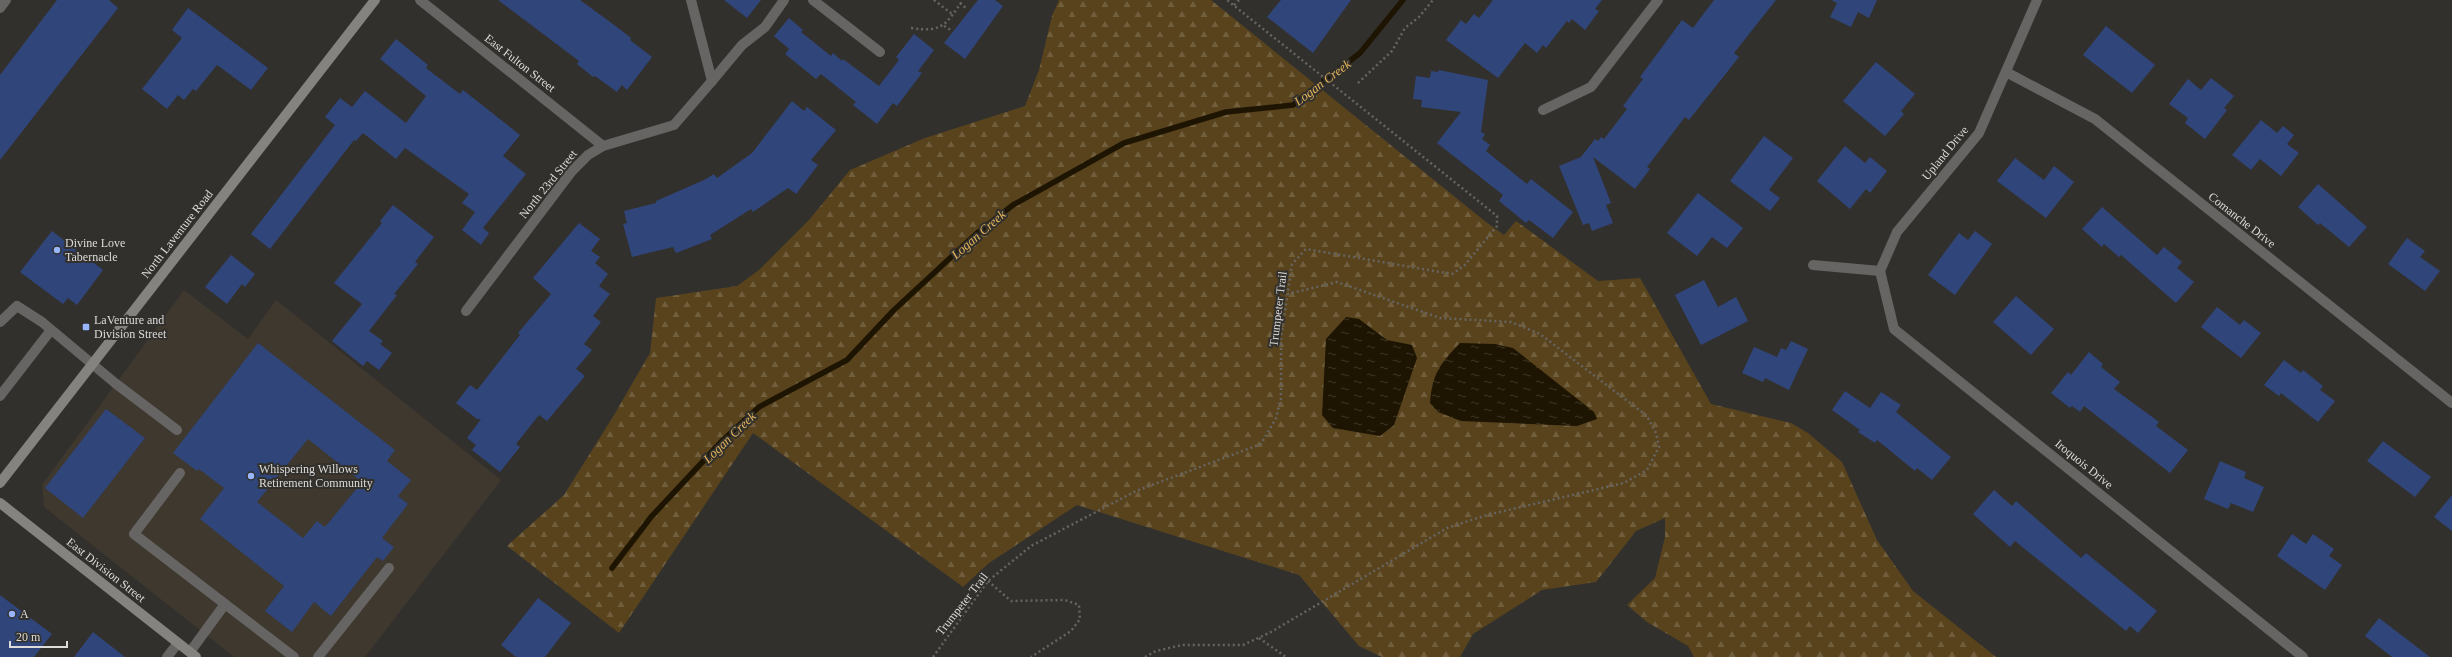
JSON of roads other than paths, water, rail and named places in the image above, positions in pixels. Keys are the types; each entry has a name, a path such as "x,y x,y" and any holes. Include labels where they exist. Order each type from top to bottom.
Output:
{"street":[{"path":"0,8 6,0"},
{"name":"North Laventure Road","path":"0,483 375,0"},
{"name":"East Fulton Street","path":"420,0 603,146"},
{"path":"691,0 712,81"},
{"name":"North 23rd Street","path":"466,311 572,171 588,155 603,146 674,125 742,45 765,26 784,0"},
{"path":"813,0 880,52"},
{"path":"1544,110 1591,87 1658,0"},
{"name":"Upland Drive","path":"1880,271 1897,232 1979,133 2037,0"},
{"name":"Comanche Drive","path":"2006,72 2095,119 2452,403"},
{"path":"1813,265 1880,271"},
{"name":"Iroquois Drive","path":"1880,271 1894,329 2303,657"},
{"path":"0,322 17,306 51,330 177,430"},
{"path":"0,396 51,330"},
{"path":"180,473 134,534 294,657"},
{"name":"East Division Street","path":"0,503 193,654"},
{"path":"318,657 389,568"},
{"path":"193,654 225,604"},
{"path":"168,657 178,643"}],"water":[{"path":"1346,317 1359,319 1387,340 1412,345 1417,358 1394,425 1380,436 1333,428 1322,415 1326,339"},
{"path":"1460,343 1495,344 1513,348 1594,412 1597,419 1577,426 1461,421 1438,412 1430,403 1435,377 1447,357"}],"waterway":[{"name":"Logan Creek","path":"612,568 651,517 722,441 759,407 847,360 894,310 976,234 1013,205 1124,143 1226,112 1293,105 1360,53 1403,0"}],"place":[{"name":"Divine Love Tabernacle","path":"57,250"},
{"name":"LaVenture and Division Street","path":"86,327"},
{"name":"Whispering Willows Retirement Community","path":"251,476"},
{"name":"A","path":"12,614"}]}
